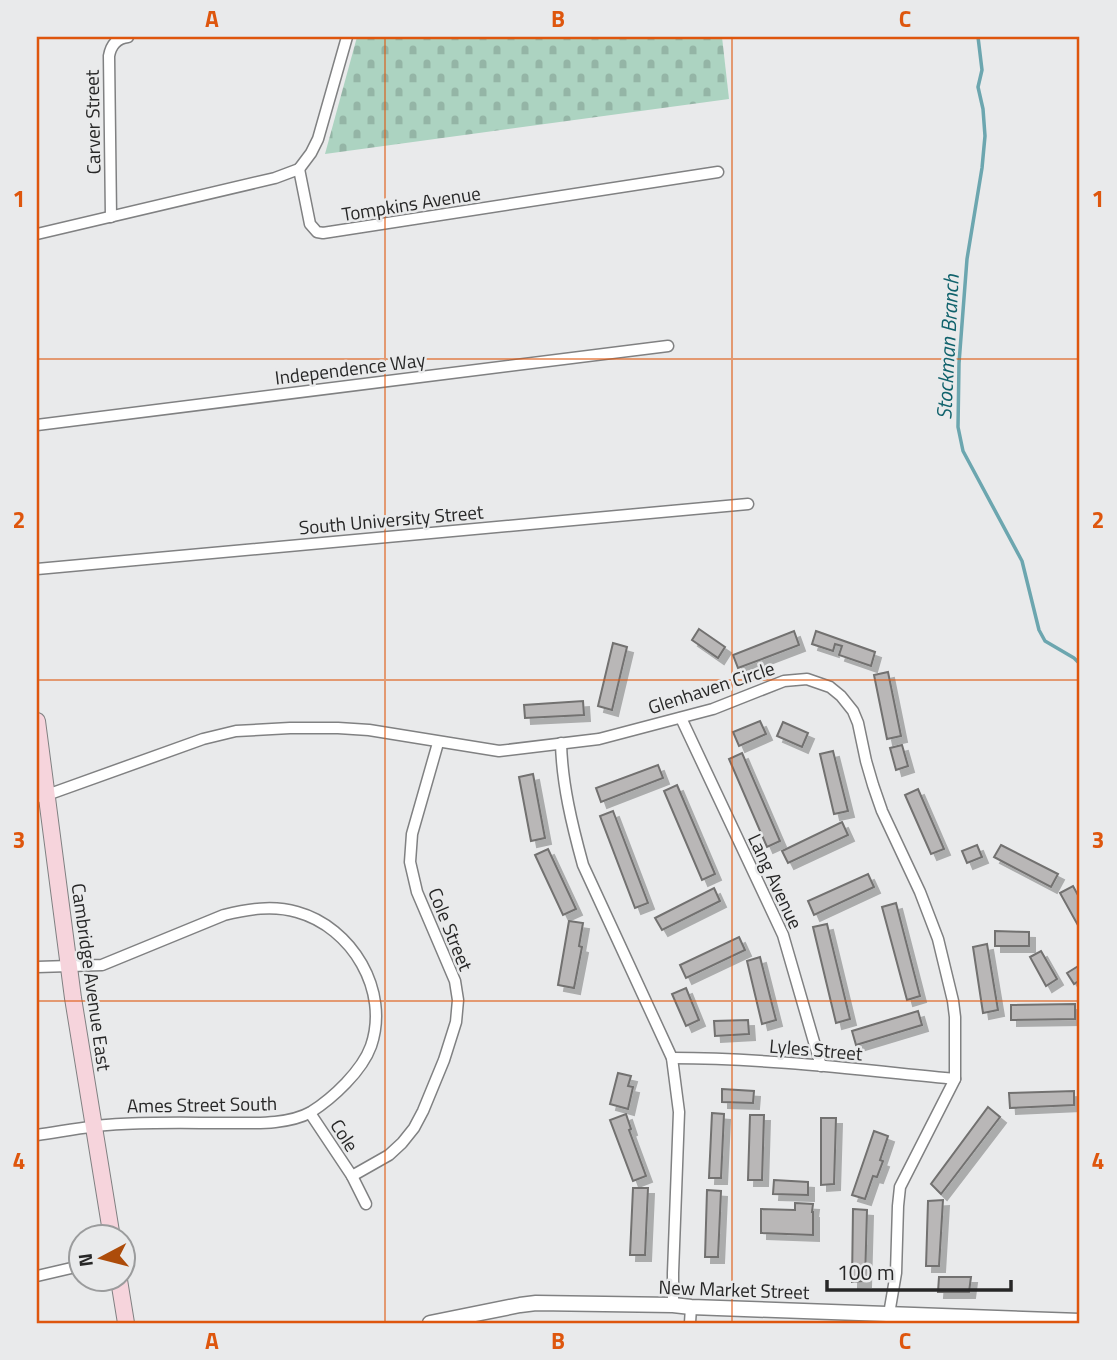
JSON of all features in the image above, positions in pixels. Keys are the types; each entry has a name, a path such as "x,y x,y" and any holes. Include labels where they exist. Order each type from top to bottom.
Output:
{"main road":[{"name":"Cambridge Avenue East","path":"37,721 42,796 110,1224"},
{"path":"121,1294 126,1323"}],"street":[{"name":"Carver Street","path":"111,217 109,56 117,40 128,37"},
{"path":"37,234 275,178 299,169 318,138 347,37"},
{"name":"Tompkins Avenue","path":"299,169 310,224 317,232 323,233 718,172"},
{"name":"Independence Way","path":"37,425 668,346"},
{"name":"South University Street","path":"37,569 748,504"},
{"name":"Glenhaven Circle","path":"42,796 203,739 236,731 338,727 499,751 599,739 713,709 792,679 807,679 830,687 842,696 858,723 866,761 882,811 920,892 938,939 955,1017 955,1079 900,1187 896,1273 889,1314"},
{"name":"Lang Avenue","path":"681,718 783,935 821,1066"},
{"name":"Cole Street","path":"352,1176 389,1155 414,1128 444,1060 456,1022 458,1000 455,981 417,892 410,862 412,834 438,743"},
{"path":"561,743 562,770 583,865 673,1058 679,1112 673,1305"},
{"path":"37,967 102,965 207,920 243,911 278,908 307,915 323,923 347,943 364,968 374,996 376,1023 370,1047 359,1069 310,1112"},
{"name":"Lyles Street","path":"673,1058 779,1062 955,1079"},
{"name":"Cole","path":"310,1112 352,1176"},
{"name":"Ames Street South","path":"37,1135 120,1124 277,1122 310,1112"},
{"path":"352,1176 366,1204"},
{"path":"37,1276 66,1269"},
{"name":"New Market Street","path":"430,1323 536,1303 673,1305 1080,1321"},
{"path":"690,1323 691,1307"}],"green space":[{"path":"357,37 722,37 729,99 325,154"}],"building":[{"path":"699,629 725,647 718,658 692,640"},
{"path":"794,631 799,645 738,668 733,655"},
{"path":"816,631 875,652 871,666 839,655 842,646 835,644 833,651 812,644"},
{"path":"613,643 627,647 612,710 598,706"},
{"path":"888,672 901,736 887,739 874,675"},
{"path":"583,701 584,715 525,718 524,705"},
{"path":"760,721 766,734 739,746 733,732"},
{"path":"783,722 808,733 802,747 777,736"},
{"path":"902,745 908,766 896,770 890,748"},
{"path":"833,751 848,811 834,814 820,754"},
{"path":"742,753 780,841 767,847 729,759"},
{"path":"658,765 663,778 601,802 596,788"},
{"path":"533,774 545,838 531,841 519,777"},
{"path":"677,785 715,874 702,880 664,791"},
{"path":"918,789 944,849 931,854 905,795"},
{"path":"613,811 648,903 635,908 600,816"},
{"path":"842,822 848,835 788,863 782,851"},
{"path":"977,845 982,857 967,863 962,851"},
{"path":"1001,845 1058,874 1051,887 994,857"},
{"path":"548,849 576,909 563,915 535,855"},
{"path":"868,874 874,887 814,915 808,901"},
{"path":"1073,886 1080,899 1080,929 1060,893"},
{"path":"714,888 720,901 662,930 655,918"},
{"path":"896,903 920,996 907,1000 882,907"},
{"path":"569,921 583,923 579,946 582,947 574,988 558,985"},
{"path":"827,924 850,1019 836,1023 813,927"},
{"path":"995,931 1029,932 1029,946 995,946"},
{"path":"739,937 745,950 686,978 680,965"},
{"path":"987,944 998,1010 983,1013 973,947"},
{"path":"1041,951 1057,979 1046,986 1030,957"},
{"path":"760,957 776,1020 762,1024 747,961"},
{"path":"1080,965 1080,980 1074,984 1067,973"},
{"path":"686,988 699,1020 686,1026 672,994"},
{"path":"1075,1004 1075,1019 1011,1020 1011,1005"},
{"path":"918,1011 922,1025 856,1045 852,1031"},
{"path":"748,1020 749,1034 715,1036 714,1021"},
{"path":"618,1073 631,1076 628,1086 633,1087 628,1109 610,1104"},
{"path":"722,1089 754,1091 753,1103 722,1102"},
{"path":"1074,1091 1074,1105 1010,1108 1009,1093"},
{"path":"988,1107 1000,1117 941,1194 931,1184"},
{"path":"712,1113 724,1114 721,1178 709,1178"},
{"path":"626,1114 646,1176 633,1181 610,1120"},
{"path":"750,1115 764,1115 762,1180 748,1180"},
{"path":"821,1118 836,1118 834,1184 821,1185"},
{"path":"874,1131 888,1136 880,1160 883,1161 877,1177 873,1176 865,1199 852,1195"},
{"path":"774,1180 808,1182 808,1195 773,1194"},
{"path":"633,1188 648,1188 645,1255 630,1255"},
{"path":"707,1190 721,1191 718,1257 705,1257"},
{"path":"943,1200 939,1266 926,1266 928,1201"},
{"path":"795,1203 813,1204 813,1235 761,1233 761,1209 795,1210"},
{"path":"853,1209 867,1210 865,1281 852,1282"},
{"path":"939,1277 971,1277 969,1292 938,1292"}],"waterway":[{"name":"Stockman Branch","path":"978,37 982,70 978,87 985,136 967,259 959,363 958,427 963,451 1022,561 1039,630 1045,641 1080,664"}]}
